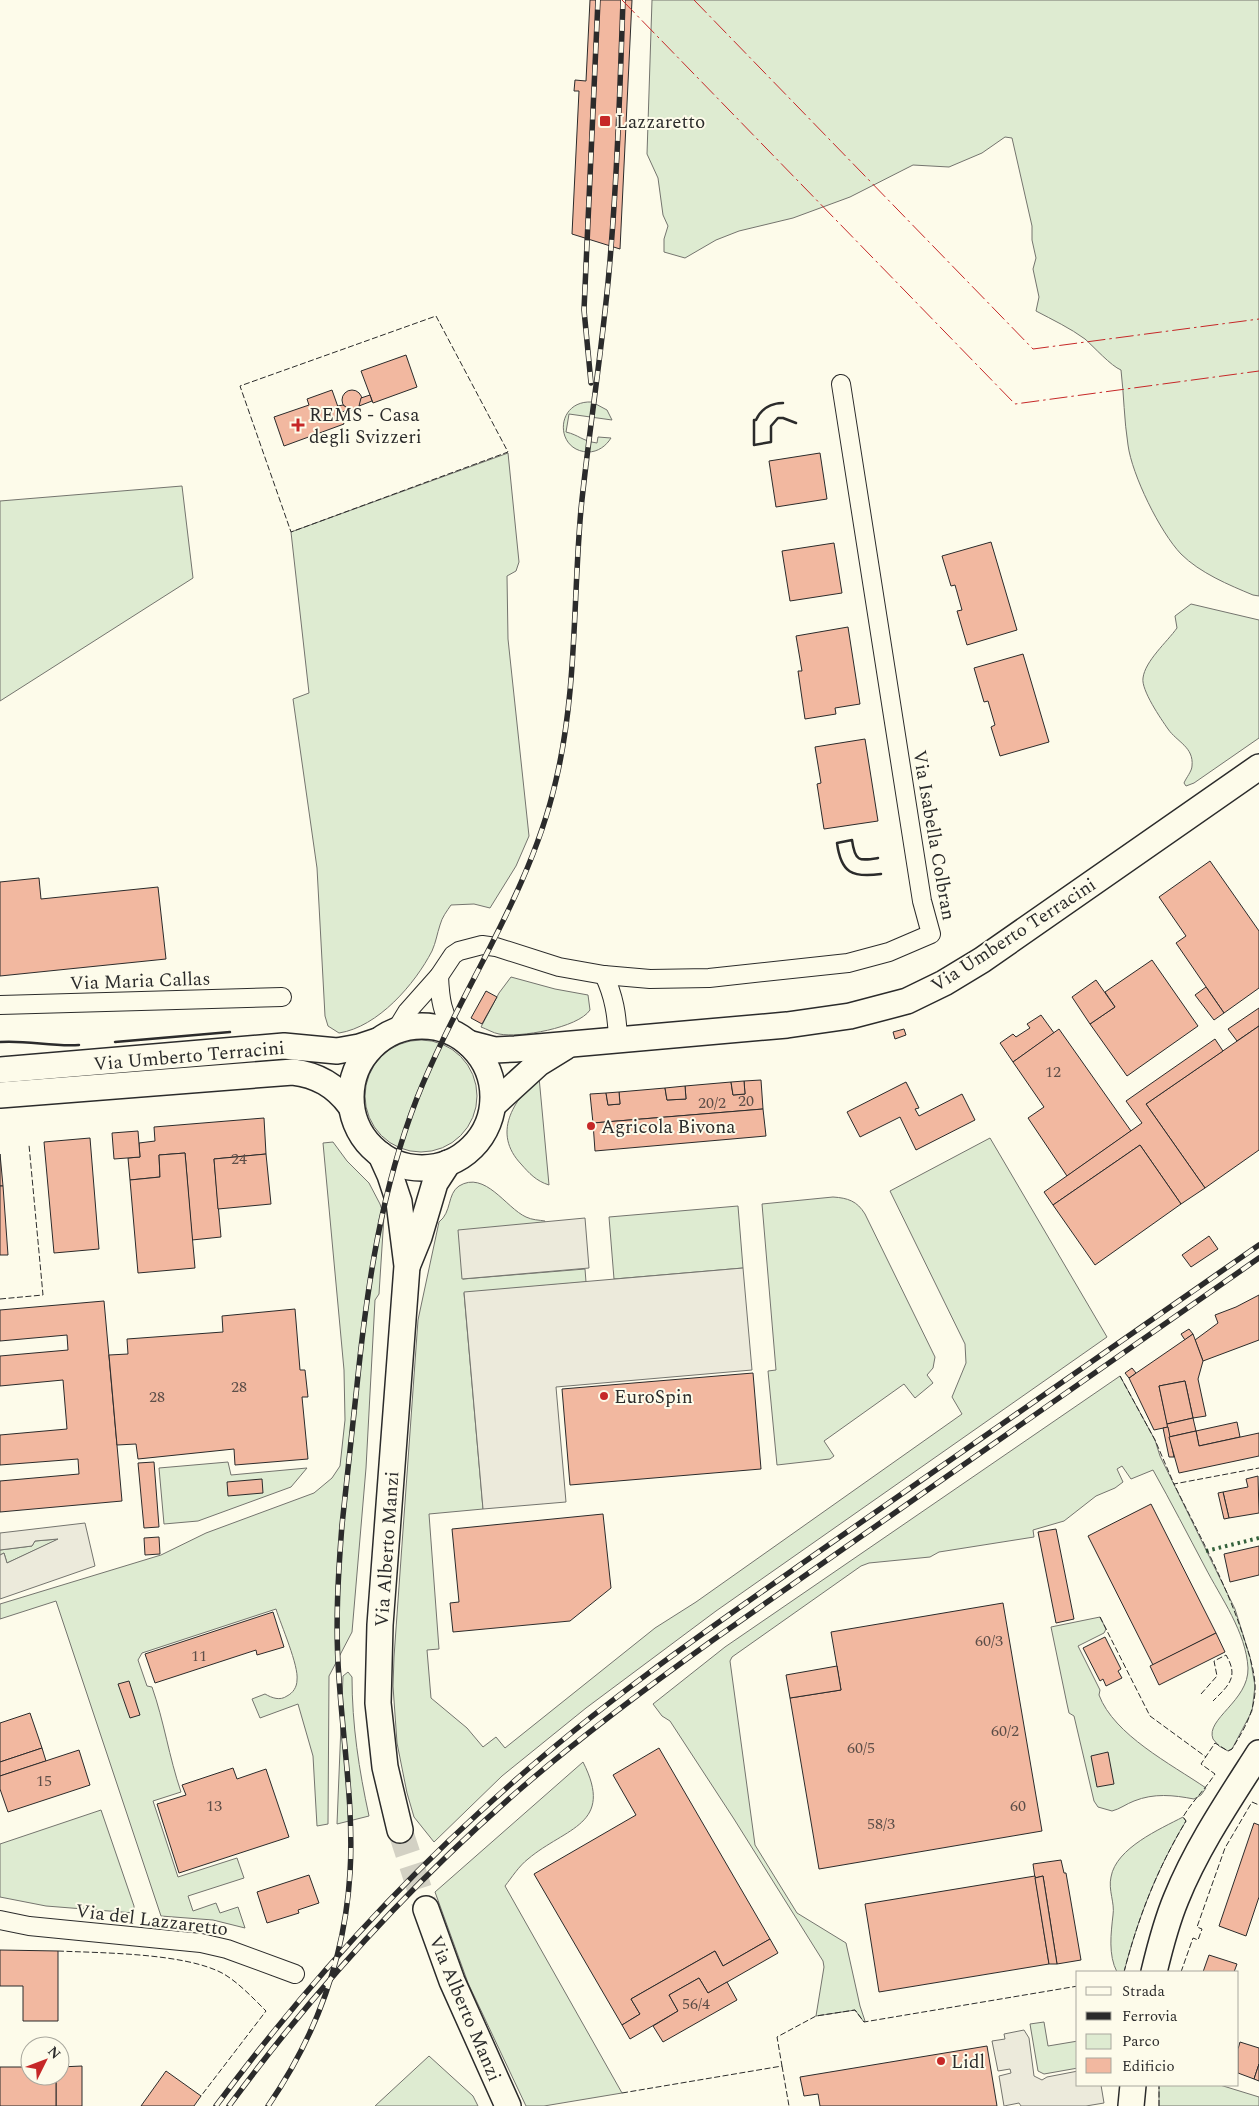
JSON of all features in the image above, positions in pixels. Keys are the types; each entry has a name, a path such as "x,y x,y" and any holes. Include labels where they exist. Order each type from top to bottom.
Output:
{"main road":[{"name":"Via Umberto Terracini","path":"462,1038 495,1050 787,1025 850,1016 907,1001 944,983 982,960 1259,767"},
{"path":"424,1025 440,1028 462,1038 480,1056 488,1071 492,1088 492,1105 488,1122 475,1144 465,1153 448,1163 428,1168 399,1164 381,1156 368,1144 359,1130 350,1105 351,1084 358,1066 368,1049 386,1035 424,1025"},
{"name":"Via Umberto Terracini","path":"0,1070 284,1046 337,1051 360,1047 386,1035"},
{"name":"Via Umberto Terracini","path":"492,1105 539,1064 572,1043"},
{"name":"Via Umberto Terracini","path":"0,1095 292,1072 311,1075 325,1081 340,1092 350,1105"},
{"name":"Via Alberto Manzi","path":"381,1156 390,1174 399,1202 407,1266 380,1625 378,1703 385,1767 400,1830"},
{"name":"Via Alberto Manzi","path":"407,1266 419,1237 435,1183 448,1163"},
{"path":"1154,1971 1170,1916 1188,1872 1259,1753"},
{"name":"Via Alberto Manzi","path":"426,1909 452,1981 508,2106"},
{"path":"1131,2106 1133,2086"}],"street":[{"name":"Via Isabella Colbran","path":"386,1035 439,976 453,955 482,945 496,947 559,967 604,975 650,979 709,978 831,967 889,952 931,934 922,901 841,384"},
{"path":"604,975 612,993 618,1039"},
{"path":"439,976 440,1002 445,1018 462,1038"},
{"name":"Via Maria Callas","path":"0,1005 282,997"},
{"name":"Via del Lazzaretto","path":"0,1920 29,1926 201,1943 227,1949 295,1974"}],"green space":[{"path":"652,0 1259,0 1259,596 1234,587 1206,573 1181,554 1173,544 1156,518 1135,472 1128,445 1121,370 1108,361 1085,339 1036,311 1039,297 1033,269 1036,258 1032,240 1032,226 1012,138 1005,137 982,153 949,167 913,165 850,197 793,218 739,231 716,240 685,258 664,252 664,239 668,226 663,215 658,178 647,154"},
{"path":"592,402 607,410 612,420 569,414 566,432 597,443 598,437 611,438 601,448 588,452 577,449 569,443 563,426 571,409 580,404"},
{"path":"508,453 519,562 516,571 507,576 508,639 529,836 516,866 490,908 474,904 451,905 442,919 435,944 425,964 405,990 394,1002 368,1022 339,1033 328,1026 325,1016 317,868 293,699 309,693 291,532"},
{"path":"182,486 193,578 0,701 0,501"},
{"path":"1191,604 1259,620 1259,738 1194,783 1186,786 1184,783 1192,768 1192,759 1188,749 1172,734 1156,712 1145,690 1143,678 1152,658 1177,628 1175,616"},
{"path":"511,977 555,989 588,995 590,1010 574,1022 533,1033 499,1034 481,1027 499,993"},
{"path":"421,1040 443,1044 461,1056 473,1074 477,1096 473,1118 461,1136 443,1148 421,1152 399,1148 381,1136 369,1118 365,1096 369,1074 381,1056 399,1044"},
{"path":"539,1077 549,1185 527,1171 512,1152 508,1141 507,1129 514,1107 521,1096"},
{"path":"990,1138 1107,1337 716,1611 586,1708 502,1776 434,1842 414,1817 407,1793 397,1743 393,1686 418,1320 439,1222 446,1213 455,1189 469,1182 478,1183 495,1192 526,1217 545,1221 545,1223 463,1279 585,1269 586,1282 464,1293 483,1509 429,1514 439,1649 427,1650 431,1698 467,1728 483,1747 496,1737 505,1748 655,1628 696,1602 962,1414 952,1397 966,1363 965,1344 890,1191"},
{"path":"333,1142 347,1161 369,1183 384,1216 379,1294 375,1300 366,1468 352,1632 329,1676 328,1824 317,1826 313,1756 298,1704 260,1718 252,1699 265,1694 270,1697 284,1698 293,1691 296,1685 297,1674 295,1665 276,1609 142,1653 138,1660 147,1686 152,1687 181,1792 153,1801 178,1877 237,1858 244,1878 188,1896 193,1911 216,1903 220,1913 238,1907 245,1928 213,1920 161,1916 56,1601 0,1619 0,1604 161,1555 206,1533 314,1493 332,1478 340,1466 345,1420 344,1370 323,1143"},
{"path":"833,1197 852,1201 865,1214 935,1357 933,1368 927,1375 933,1383 915,1398 904,1384 824,1441 834,1456 830,1459 777,1465 768,1371 776,1370 762,1204"},
{"path":"738,1206 743,1268 614,1279 609,1217"},
{"path":"1120,1376 1155,1440 1160,1456 1235,1609 1250,1657 1255,1686 1252,1711 1232,1749 1228,1751 1219,1746 1213,1739 1212,1732 1215,1724 1235,1700 1246,1680 1248,1668 1243,1641 1232,1616 1153,1470 1131,1479 1122,1466 1117,1469 1123,1482 1115,1488 1096,1496 1064,1521 1033,1530 1034,1537 939,1552 930,1557 869,1563 861,1566 732,1657 730,1661 755,1845 797,1913 846,1943 865,2021 855,2010 816,2016 824,1967 823,1961 670,1721 662,1716 653,1704 725,1647"},
{"path":"228,1462 231,1475 307,1468 291,1487 198,1521 164,1524 159,1468"},
{"path":"59,1539 7,1563 4,1553 0,1555 0,1550 32,1546 35,1541"},
{"path":"1100,1617 1106,1629 1104,1633 1078,1646 1100,1690 1099,1695 1106,1709 1130,1736 1145,1748 1206,1788 1201,1795 1194,1799 1171,1796 1141,1798 1112,1811 1098,1807 1094,1801 1074,1716 1069,1713 1051,1627"},
{"path":"348,1672 352,1677 357,1747 369,1816 337,1824 343,1676"},
{"path":"583,1762 591,1783 593,1799 590,1812 571,1831 543,1848 525,1862 505,1886 622,2093 544,2106 526,2106 468,1983 435,1892"},
{"path":"101,1810 134,1906 134,1913 46,1906 0,1897 0,1844"},
{"path":"1183,1817 1186,1821 1166,1857 1149,1894 1124,1971 1117,1971 1112,1958 1111,1944 1113,1910 1111,1877 1121,1857 1130,1848"},
{"path":"1044,2022 1048,2046 1076,2041 1076,2068 1044,2074 1038,2071 1030,2024"},
{"path":"429,2056 473,2096 478,2106 375,2106"},
{"path":"1159,2086 1223,2086 1259,2097 1259,2106 1159,2106"}],"shaded area":[{"path":"585,1218 589,1268 462,1279 458,1230"},
{"path":"743,1268 752,1370 556,1387 566,1502 483,1509 464,1292"},
{"path":"85,1523 95,1566 0,1599 0,1555 4,1553 7,1563 58,1539 35,1541 32,1546 0,1550 0,1533"},
{"path":"1024,2030 1029,2038 1034,2076 1042,2080 1047,2077 1076,2071 1076,2086 1101,2086 1104,2103 1086,2106 1021,2106 1019,2103 1004,2106 999,2076 1011,2073 1010,2069 998,2071 992,2041 1005,2039 1004,2034"}],"building":[{"path":"590,0 632,0 620,249 572,234 579,91 574,91 575,80 586,81"},
{"path":"406,355 417,387 373,403 361,371"},
{"path":"332,390 344,424 284,446 274,417 309,405 307,399"},
{"path":"352,390 359,393 362,400 359,407 352,410 345,407 342,400 345,393"},
{"path":"370,395 372,401 359,406 361,398"},
{"path":"343,405 349,409 340,413 338,406"},
{"path":"820,453 827,499 776,507 769,461"},
{"path":"991,542 1017,630 967,645 957,611 962,610 955,585 951,586 942,556"},
{"path":"834,543 842,593 790,601 782,551"},
{"path":"848,627 860,704 835,708 836,714 805,719 798,671 802,671 796,636"},
{"path":"1023,654 1049,742 1000,756 991,727 995,725 988,701 984,702 974,668"},
{"path":"865,739 878,821 824,829 817,784 821,783 815,747"},
{"path":"1210,861 1259,931 1259,988 1224,1013 1176,943 1186,936 1159,897"},
{"path":"39,878 41,899 158,887 166,959 0,976 0,882"},
{"path":"1152,960 1198,1026 1127,1076 1090,1024 1115,1007 1105,992"},
{"path":"1096,980 1115,1007 1090,1024 1072,997"},
{"path":"1206,987 1224,1013 1214,1020 1195,995"},
{"path":"486,991 497,997 482,1024 471,1018"},
{"path":"1259,1008 1259,1026 1237,1041 1228,1029"},
{"path":"1041,1015 1054,1033 1013,1062 1000,1043 1013,1034 1016,1037 1030,1028 1027,1024"},
{"path":"1259,1026 1259,1150 1205,1188 1146,1104"},
{"path":"904,1029 906,1035 895,1039 893,1032"},
{"path":"1059,1029 1131,1131 1067,1176 1028,1118 1044,1107 1013,1062"},
{"path":"1215,1039 1223,1051 1146,1104 1205,1188 1181,1204 1140,1145 1053,1205 1044,1192 1142,1123 1126,1101"},
{"path":"761,1080 763,1109 593,1123 590,1094 606,1093 608,1105 620,1104 619,1092 665,1088 667,1100 686,1099 685,1086 731,1082 733,1095 745,1094 744,1081"},
{"path":"744,1081 745,1094 733,1095 731,1082"},
{"path":"906,1082 919,1108 915,1109 919,1116 962,1094 975,1120 916,1150 900,1117 860,1137 847,1112"},
{"path":"685,1086 686,1099 667,1100 665,1088"},
{"path":"619,1092 620,1104 608,1105 606,1093"},
{"path":"763,1109 766,1136 595,1151 593,1123"},
{"path":"264,1118 266,1154 214,1159 221,1237 192,1240 185,1153 159,1155 160,1177 130,1180 128,1158 140,1157 139,1143 155,1141 154,1127"},
{"path":"138,1131 140,1157 114,1159 112,1133"},
{"path":"90,1138 99,1249 54,1253 44,1142"},
{"path":"1140,1145 1181,1204 1095,1265 1053,1205"},
{"path":"185,1153 195,1268 138,1273 130,1180 160,1177 159,1155"},
{"path":"0,1154 3,1186 0,1186"},
{"path":"266,1154 271,1204 218,1209 214,1159"},
{"path":"0,1186 3,1186 8,1255 0,1255"},
{"path":"1209,1236 1218,1249 1191,1267 1182,1255"},
{"path":"1259,1295 1259,1340 1203,1361 1195,1340 1218,1323 1215,1315"},
{"path":"104,1301 122,1501 0,1512 0,1481 79,1474 78,1459 0,1465 0,1435 67,1429 63,1380 0,1386 0,1356 68,1350 67,1335 0,1341 0,1310"},
{"path":"295,1309 300,1370 305,1370 308,1397 302,1397 308,1459 235,1465 234,1449 138,1459 136,1444 117,1445 109,1355 128,1354 127,1339 223,1332 222,1316"},
{"path":"1189,1329 1193,1334 1185,1340 1181,1334"},
{"path":"1193,1334 1203,1361 1198,1379 1206,1416 1193,1418 1185,1381 1159,1386 1168,1427 1154,1430 1129,1378"},
{"path":"1132,1368 1136,1373 1129,1378 1125,1373"},
{"path":"753,1373 761,1469 570,1485 562,1389"},
{"path":"1185,1381 1193,1418 1167,1424 1159,1386"},
{"path":"1193,1418 1196,1431 1169,1437 1167,1424"},
{"path":"1237,1422 1240,1437 1199,1446 1196,1431"},
{"path":"1168,1427 1174,1457 1169,1457 1163,1428"},
{"path":"1196,1431 1199,1446 1259,1433 1259,1456 1179,1473 1169,1437"},
{"path":"154,1462 159,1527 144,1528 138,1463"},
{"path":"1258,1476 1259,1513 1229,1518 1223,1492 1248,1487 1246,1479"},
{"path":"262,1479 263,1493 228,1496 227,1482"},
{"path":"1223,1492 1229,1518 1224,1519 1218,1493"},
{"path":"1151,1504 1216,1633 1153,1665 1088,1536"},
{"path":"603,1514 611,1588 570,1621 453,1632 450,1603 459,1602 452,1529"},
{"path":"1056,1529 1074,1619 1056,1623 1038,1532"},
{"path":"159,1537 160,1554 145,1555 144,1538"},
{"path":"1259,1546 1259,1575 1230,1582 1224,1554"},
{"path":"1003,1603 1042,1831 819,1869 790,1698 841,1690 831,1632"},
{"path":"273,1612 284,1647 257,1655 256,1650 155,1683 145,1654"},
{"path":"1216,1633 1225,1652 1159,1685 1150,1666"},
{"path":"1105,1637 1121,1669 1118,1671 1122,1678 1106,1686 1103,1679 1100,1681 1083,1648"},
{"path":"837,1666 841,1690 790,1698 786,1675"},
{"path":"129,1681 140,1715 130,1718 118,1684"},
{"path":"30,1713 42,1748 0,1762 0,1723"},
{"path":"42,1748 46,1761 0,1776 0,1762"},
{"path":"659,1748 770,1939 723,1966 715,1951 631,1999 640,2014 622,2025 534,1874 636,1815 613,1775"},
{"path":"79,1750 90,1785 8,1812 0,1789 0,1776"},
{"path":"1108,1752 1114,1784 1097,1787 1091,1756"},
{"path":"233,1768 237,1779 266,1769 289,1837 179,1873 157,1804 186,1795 182,1785"},
{"path":"1254,1823 1259,1825 1259,1897 1246,1936 1219,1926"},
{"path":"1061,1860 1064,1873 1066,1873 1081,1960 1057,1964 1043,1876 1035,1878 1033,1864"},
{"path":"309,1875 319,1903 298,1910 299,1913 267,1923 257,1892"},
{"path":"1035,1876 1049,1964 879,1992 865,1904"},
{"path":"1043,1876 1057,1964 1049,1964 1035,1878"},
{"path":"770,1939 778,1953 708,1993 699,1978 669,1995 678,2011 630,2039 622,2025 640,2014 631,1999 715,1951 723,1966"},
{"path":"0,1950 58,1951 58,2021 23,2021 23,1986 0,1986"},
{"path":"1209,1955 1237,1964 1234,1971 1203,1971"},
{"path":"699,1978 708,1993 727,1982 737,2000 663,2042 653,2026 678,2011 669,1995"},
{"path":"1240,2042 1259,2048 1259,2064 1254,2079 1239,2073"},
{"name":"Lidl","path":"987,2046 997,2106 820,2106 818,2094 804,2096 800,2077"},
{"path":"1259,2064 1259,2081 1254,2079"},
{"path":"82,2066 82,2106 56,2106 56,2086 70,2086 70,2067"},
{"path":"0,2067 20,2067 20,2086 56,2086 56,2106 0,2106"},
{"path":"166,2071 201,2096 194,2106 141,2106"}],"tunnel":[{"path":"400,1830 426,1909"}],"railway":[{"path":"591,383 584,310 598,0"},
{"path":"268,2106 285,2079 314,2024 335,1965 347,1904 351,1824 338,1659 338,1582 342,1525 361,1348 377,1239 394,1168 417,1098 434,1058 493,942 529,863 544,822 563,747 571,679 581,509 603,331 612,238 623,0"},
{"path":"216,2106 283,2020 392,1897 470,1821 587,1720 706,1632 881,1508 1259,1245"},
{"path":"229,2106 329,1981 402,1901 478,1827 565,1751 713,1640 1259,1258"}],"hedge":[{"path":"1206,1551 1259,1538"}],"fence":[{"path":"436,316 508,452 291,532 240,386 436,316"},
{"path":"0,1299 43,1295 29,1145"},
{"path":"1120,1376 1155,1440 1174,1484"},
{"path":"1124,1971 1149,1894 1166,1857 1186,1821 1183,1817 1215,1774 1201,1764 1215,1743 1228,1751 1232,1749 1250,1716 1255,1693 1255,1681 1251,1663 1231,1603 1174,1484 1259,1468"},
{"path":"1100,1617 1150,1716 1206,1757"},
{"path":"1201,1694 1217,1676 1214,1661 1226,1655 1232,1669 1232,1675 1228,1685 1213,1701"},
{"path":"1181,1971 1193,1938 1198,1940 1202,1929 1197,1927 1225,1848 1252,1802 1259,1805"},
{"path":"58,1951 142,1955 187,1961 206,1966 234,1981 266,2011 201,2096"},
{"path":"622,2093 782,2066 777,2037 816,2016 855,2010 864,2022 1076,1986"},
{"path":"782,2066 789,2106"},
{"path":"1159,2086 1159,2106"}],"wall":[{"path":"783,403 767,407 754,420 754,445 771,442 771,426 778,418 796,423"},
{"path":"878,858 866,860 859,858 855,853 852,840 837,843 841,861 850,871 862,875 881,874"},
{"path":"115,1042 230,1032"},
{"path":"0,1042 79,1045"}],"power":[{"path":"622,0 1015,404 1259,371"},
{"path":"694,0 1033,349 1259,319"}],"place":[{"name":"Lazzaretto","path":"605,121"},
{"name":"REMS - Casa degli Svizzeri","path":"298,425"},
{"name":"Agricola Bivona","path":"591,1126"},
{"name":"EuroSpin","path":"604,1396"},
{"name":"Lidl","path":"941,2061"}]}
